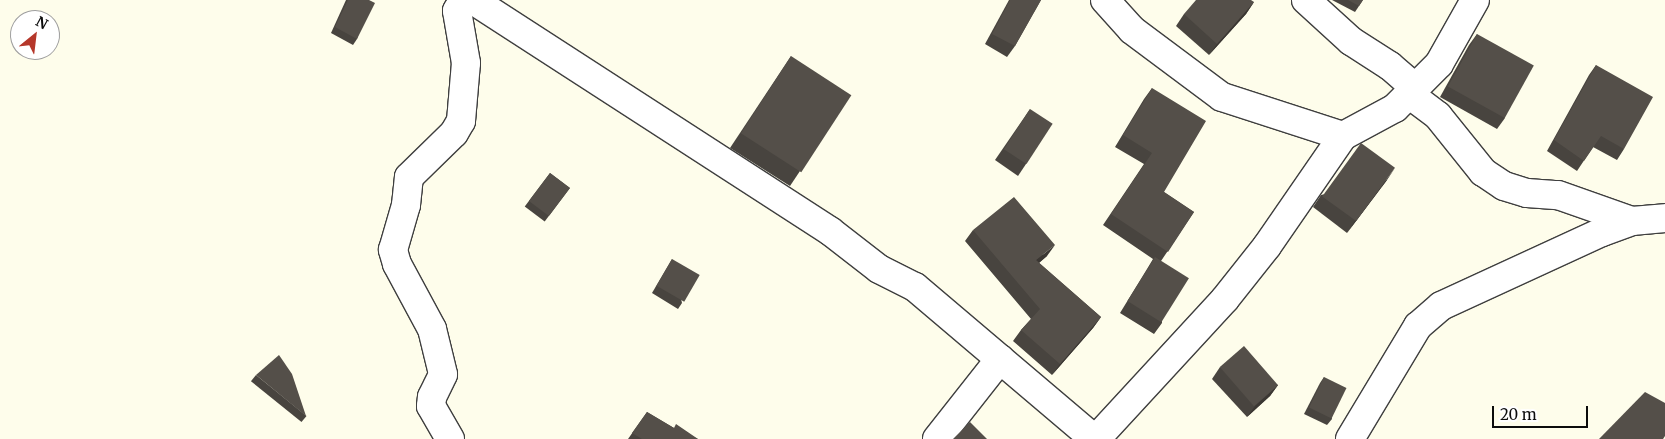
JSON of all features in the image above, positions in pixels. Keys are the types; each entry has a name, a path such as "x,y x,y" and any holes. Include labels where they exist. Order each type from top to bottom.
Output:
{"street":[{"path":"450,439 431,406 432,397 443,374 432,329 397,264 393,250 406,205 409,177 454,133 461,121 466,63 457,11 463,0"},
{"path":"473,0 830,230 879,269 915,287 1095,439 1225,300 1268,246 1342,136 1395,108 1440,64 1475,0"},
{"path":"1105,0 1132,30 1222,96 1342,136"},
{"path":"1306,0 1351,42 1390,66 1438,116 1484,172 1504,186 1527,193 1558,195 1655,216"},
{"path":"1350,439 1418,326 1441,306 1655,216"},
{"path":"936,439 1000,359"}],"building":[{"path":"348,0 369,0 375,3 357,39 335,27"},
{"path":"1010,0 1041,0 1015,46 992,34"},
{"path":"1196,0 1251,0 1254,2 1217,44 1184,14"},
{"path":"1348,0 1363,0 1359,6"},
{"path":"1477,34 1534,66 1505,118 1448,86"},
{"path":"791,56 851,95 801,172 741,133"},
{"path":"1596,65 1653,97 1624,149 1601,136 1584,161 1554,140"},
{"path":"1152,88 1206,121 1164,192 1194,212 1168,252 1111,214 1152,153 1123,135"},
{"path":"1030,109 1053,124 1027,164 1004,149"},
{"path":"1361,143 1395,168 1356,221 1322,196"},
{"path":"550,173 570,188 549,216 529,201"},
{"path":"1014,197 1055,245 1036,260 1101,317 1060,364 1021,330 1040,309 973,230"},
{"path":"1155,257 1189,278 1161,322 1127,301"},
{"path":"672,259 700,275 684,302 656,286"},
{"path":"1244,346 1278,385 1254,406 1220,367"},
{"path":"279,355 292,374 306,416 256,375"},
{"path":"1324,377 1346,388 1332,419 1309,408"},
{"path":"1645,392 1665,403 1665,436 1663,439 1599,439"},
{"path":"647,412 674,428 676,424 698,439 642,439 632,433"},
{"path":"970,422 987,439 953,439"}]}
